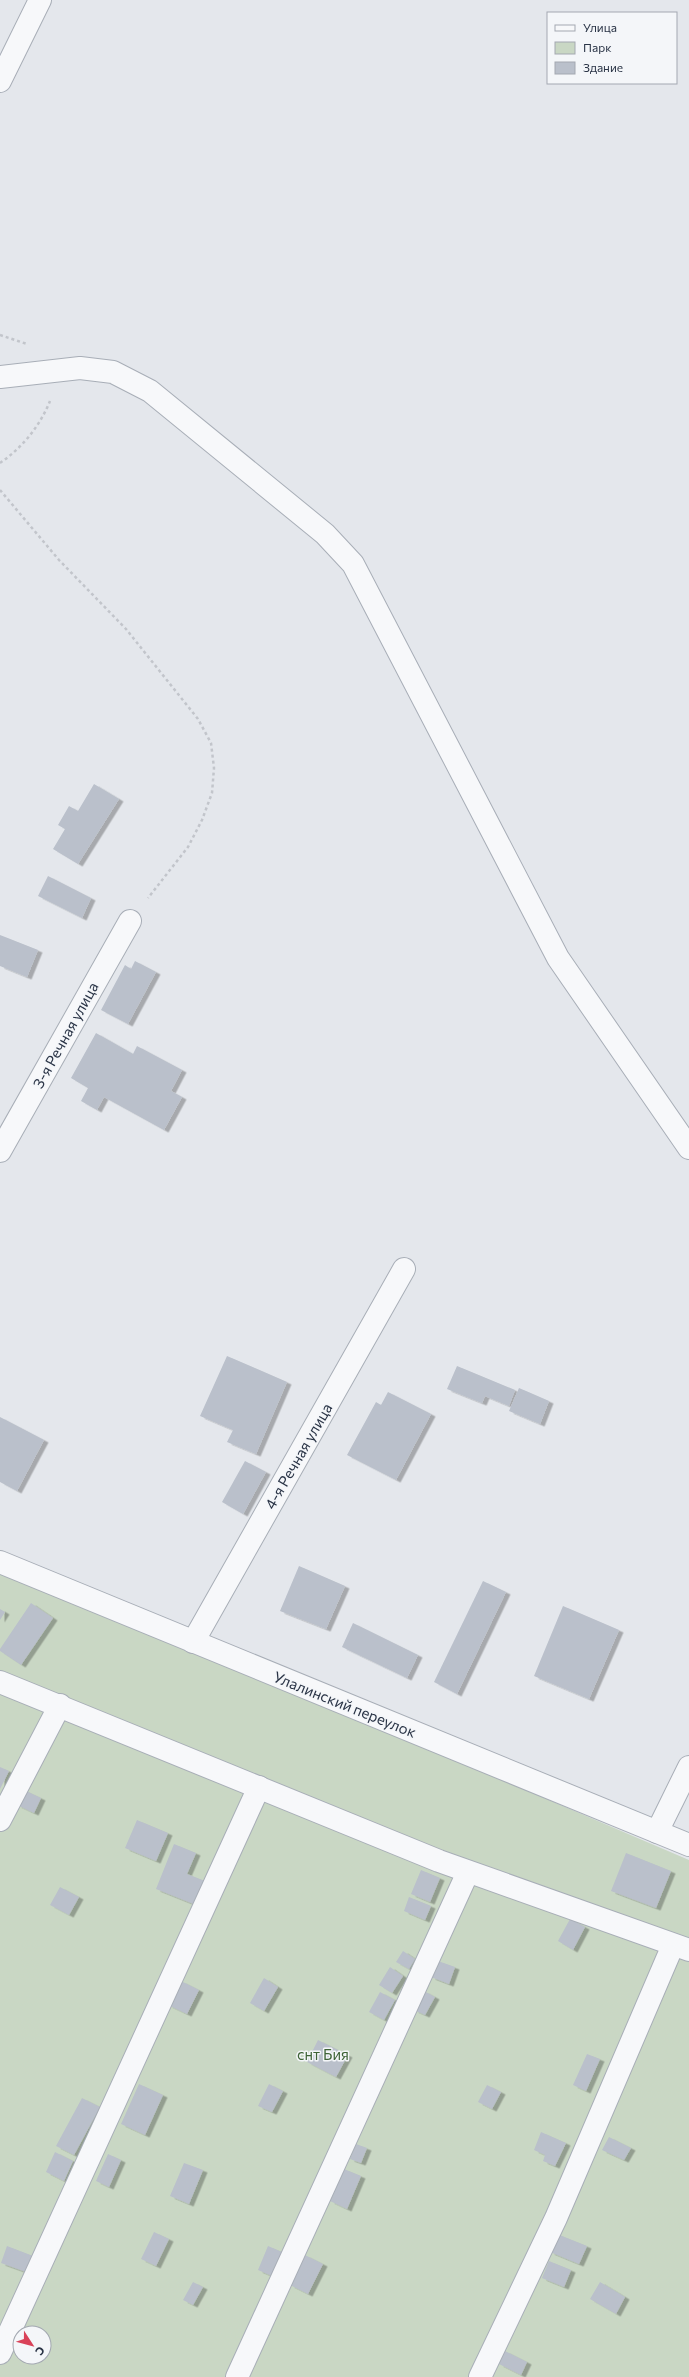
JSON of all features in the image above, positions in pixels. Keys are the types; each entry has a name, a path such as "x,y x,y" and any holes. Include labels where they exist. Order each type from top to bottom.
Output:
{"street":[{"path":"0,81 40,0"},
{"path":"0,377 80,368 113,372 150,391 325,534 353,564 558,958 689,1148"},
{"name":"3-я Речная улица","path":"0,1151 130,921"},
{"name":"4-я Речная улица","path":"193,1642 404,1270"},
{"name":"Улалинский переулок","path":"0,1562 689,1845"},
{"path":"0,1682 60,1705 468,1872 681,1948 556,2218 480,2377"},
{"path":"0,1820 60,1705"},
{"path":"657,1832 689,1767"},
{"path":"0,2353 259,1787"},
{"path":"237,2377 468,1872"}],"path":[{"path":"0,463 20,447 37,426 49,403 55,386 54,371"},
{"path":"0,490 59,560 126,629 198,719 211,744 214,768 212,794 202,820 188,847 130,921"}],"green space":[{"name":"снт Бия","path":"0,1565 689,1860 689,2377 0,2377"}],"building":[{"path":"94,784 119,799 78,864 53,849 65,829 58,825 69,806 78,811"},
{"path":"48,876 91,898 82,918 38,896"},
{"path":"0,935 38,950 27,977 0,966"},
{"path":"135,961 156,972 128,1024 101,1010 125,965 131,969"},
{"path":"96,1033 133,1054 137,1046 182,1070 171,1091 182,1097 164,1130 104,1097 97,1110 81,1101 88,1088 71,1078"},
{"path":"227,1356 287,1382 256,1454 227,1442 233,1430 200,1416"},
{"path":"457,1366 515,1390 509,1406 485,1396 482,1403 447,1389"},
{"path":"519,1388 549,1401 540,1424 509,1411"},
{"path":"388,1392 431,1414 396,1480 347,1455 376,1402 381,1405"},
{"path":"0,1417 44,1440 17,1491 0,1482"},
{"path":"245,1461 266,1472 243,1514 222,1502"},
{"path":"299,1566 345,1586 326,1629 280,1611"},
{"path":"483,1581 506,1592 457,1694 434,1682"},
{"path":"31,1603 53,1618 21,1665 0,1651 0,1649"},
{"path":"563,1606 619,1630 589,1699 534,1676"},
{"path":"0,1609 5,1612 0,1620"},
{"path":"353,1623 418,1655 407,1678 342,1647"},
{"path":"0,1767 9,1771 0,1789"},
{"path":"24,1790 41,1798 34,1813 17,1805"},
{"path":"137,1820 168,1833 156,1861 125,1848"},
{"path":"174,1844 196,1853 187,1874 205,1881 196,1905 156,1889"},
{"path":"626,1853 671,1871 656,1908 611,1891"},
{"path":"421,1870 440,1878 430,1902 411,1894"},
{"path":"60,1887 79,1897 69,1915 50,1905"},
{"path":"409,1897 431,1906 425,1920 404,1911"},
{"path":"570,1919 585,1927 573,1950 558,1941"},
{"path":"403,1951 415,1959 409,1969 396,1962"},
{"path":"438,1961 455,1967 449,1984 431,1977"},
{"path":"390,1967 403,1976 392,1993 379,1985"},
{"path":"264,1978 278,1987 264,2011 250,2003"},
{"path":"181,1981 199,1990 187,2014 168,2005"},
{"path":"424,1991 435,1997 425,2015 414,2010"},
{"path":"380,1992 395,2000 384,2020 369,2012"},
{"path":"318,2040 348,2055 336,2077 307,2062"},
{"path":"587,2054 600,2059 586,2091 573,2085"},
{"path":"139,2084 163,2095 145,2135 121,2124"},
{"path":"269,2084 283,2091 272,2112 258,2106"},
{"path":"487,2085 501,2092 492,2109 478,2102"},
{"path":"82,2098 100,2107 74,2155 56,2146"},
{"path":"541,2132 566,2143 555,2166 543,2161 545,2155 534,2150"},
{"path":"609,2137 631,2148 624,2160 602,2150"},
{"path":"356,2144 367,2148 361,2163 350,2159"},
{"path":"55,2152 73,2161 64,2181 46,2172"},
{"path":"108,2154 121,2160 109,2187 96,2181"},
{"path":"184,2163 203,2170 189,2204 170,2196"},
{"path":"344,2169 361,2176 347,2209 330,2201"},
{"path":"154,2232 169,2239 156,2266 141,2259"},
{"path":"557,2234 587,2246 579,2264 550,2252"},
{"path":"7,2246 33,2256 26,2272 1,2263"},
{"path":"268,2246 282,2252 272,2276 258,2270"},
{"path":"305,2255 323,2264 308,2294 290,2285"},
{"path":"549,2261 571,2270 564,2287 542,2278"},
{"path":"193,2282 203,2287 193,2305 183,2300"},
{"path":"600,2282 625,2297 616,2314 590,2299"},
{"path":"505,2351 527,2362 521,2375 499,2364"}]}
